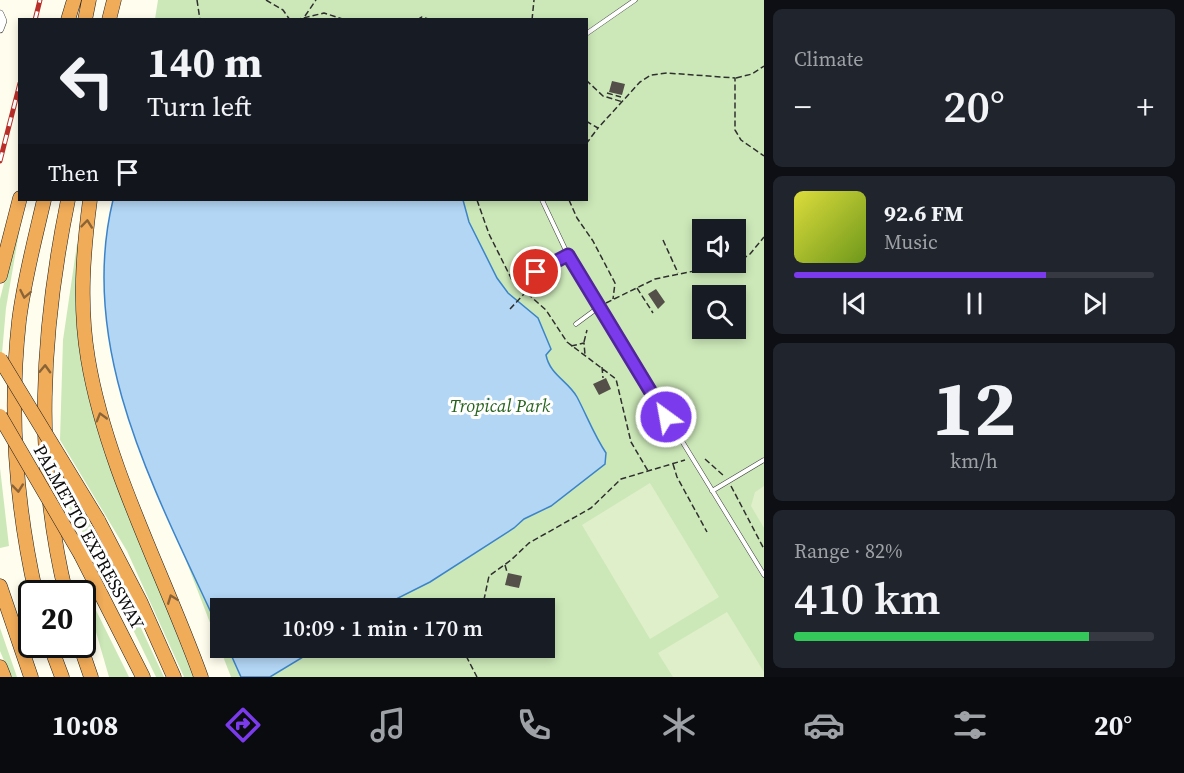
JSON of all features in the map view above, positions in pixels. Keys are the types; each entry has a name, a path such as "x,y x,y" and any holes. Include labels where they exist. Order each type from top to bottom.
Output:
{"highway":[{"path":"69,18 74,0"},
{"path":"85,18 89,0"},
{"path":"0,276 19,201"},
{"path":"33,580 20,508 15,411 19,320 44,201"},
{"path":"63,580 46,483 43,404 48,316 68,201"},
{"path":"90,201 82,295 88,357 96,398 111,448 201,677"},
{"path":"0,359 98,520 141,603 174,677"},
{"name":"PALMETTO EXPRESSWAY","path":"0,416 81,555 143,677"},
{"path":"0,586 31,677"},
{"path":"55,658 62,677"},
{"path":"84,658 91,677"},
{"path":"0,667 4,677"}],"street":[{"path":"0,14 3,21 0,29"}],"lane":[{"path":"588,33 635,0"},
{"path":"542,201 568,255 764,575"},
{"path":"536,272 568,255"},
{"path":"576,324 599,307"},
{"path":"712,491 764,460"}],"path":[{"path":"196,0 200,18"},
{"path":"266,0 283,10 289,18"},
{"path":"304,16 316,0"},
{"path":"532,18 534,0"},
{"path":"300,18 328,13 341,18"},
{"path":"588,141 640,82 655,74 735,78 752,74 764,66"},
{"path":"735,78 735,130 741,140 764,156"},
{"path":"588,82 596,90 615,101 624,102"},
{"path":"608,93 621,96 620,101"},
{"path":"615,101 617,95"},
{"path":"588,122 598,128"},
{"path":"477,201 484,223 504,267 525,293 546,310 572,346 602,366 618,382 623,416 631,442 648,471"},
{"path":"569,201 615,283 613,299"},
{"path":"599,307 655,279 742,261 764,237"},
{"path":"663,240 679,274"},
{"path":"636,287 653,313"},
{"path":"510,309 525,293"},
{"path":"585,356 584,343 587,330"},
{"path":"572,346 584,343"},
{"path":"602,366 603,378"},
{"path":"484,598 488,579 495,570 505,565 533,541 587,511 621,479 687,459"},
{"path":"705,459 725,476"},
{"path":"673,463 677,477 707,532"},
{"path":"730,486 764,549"},
{"path":"505,565 507,572"},
{"path":"467,658 477,677"}],"green space":[{"name":"Tropical Park","path":"158,0 764,0 764,677 231,677 224,658 555,658 555,598 210,598 210,623 120,390 117,201 588,201 588,18 155,18"},
{"path":"24,204 6,308 0,376 0,299"},
{"path":"77,244 80,244 105,445 193,677 184,677 127,551 60,440 63,340"},
{"path":"0,468 9,546 0,548"},
{"path":"63,479 101,543 164,677 156,677 110,582 67,504"},
{"path":"650,483 719,597 650,639 582,525"},
{"path":"764,486 764,528 751,506 755,492"},
{"path":"96,610 129,677 109,677 96,632"},
{"path":"727,612 764,672 764,677 673,677 658,653"},
{"path":"0,628 17,677 11,677 0,651"}],"water":[{"path":"113,201 463,201 469,222 497,278 508,293 538,318 551,349 546,355 548,362 577,397 606,453 605,464 551,506 524,519 514,528 430,582 398,598 210,598 210,611 172,529 130,423 115,368 106,313 104,257"},
{"path":"232,658 301,658 270,677 241,677"}],"building":[{"path":"612,81 625,84 622,95 609,92"},
{"path":"656,289 665,302 658,309 648,294"},
{"path":"606,378 611,389 599,395 593,384"},
{"path":"508,573 522,576 519,588 505,585"}],"railway":[{"path":"36,18 40,0"},
{"path":"0,161 18,91"}],"route":[{"path":"536,272 568,255 666,417"}]}
